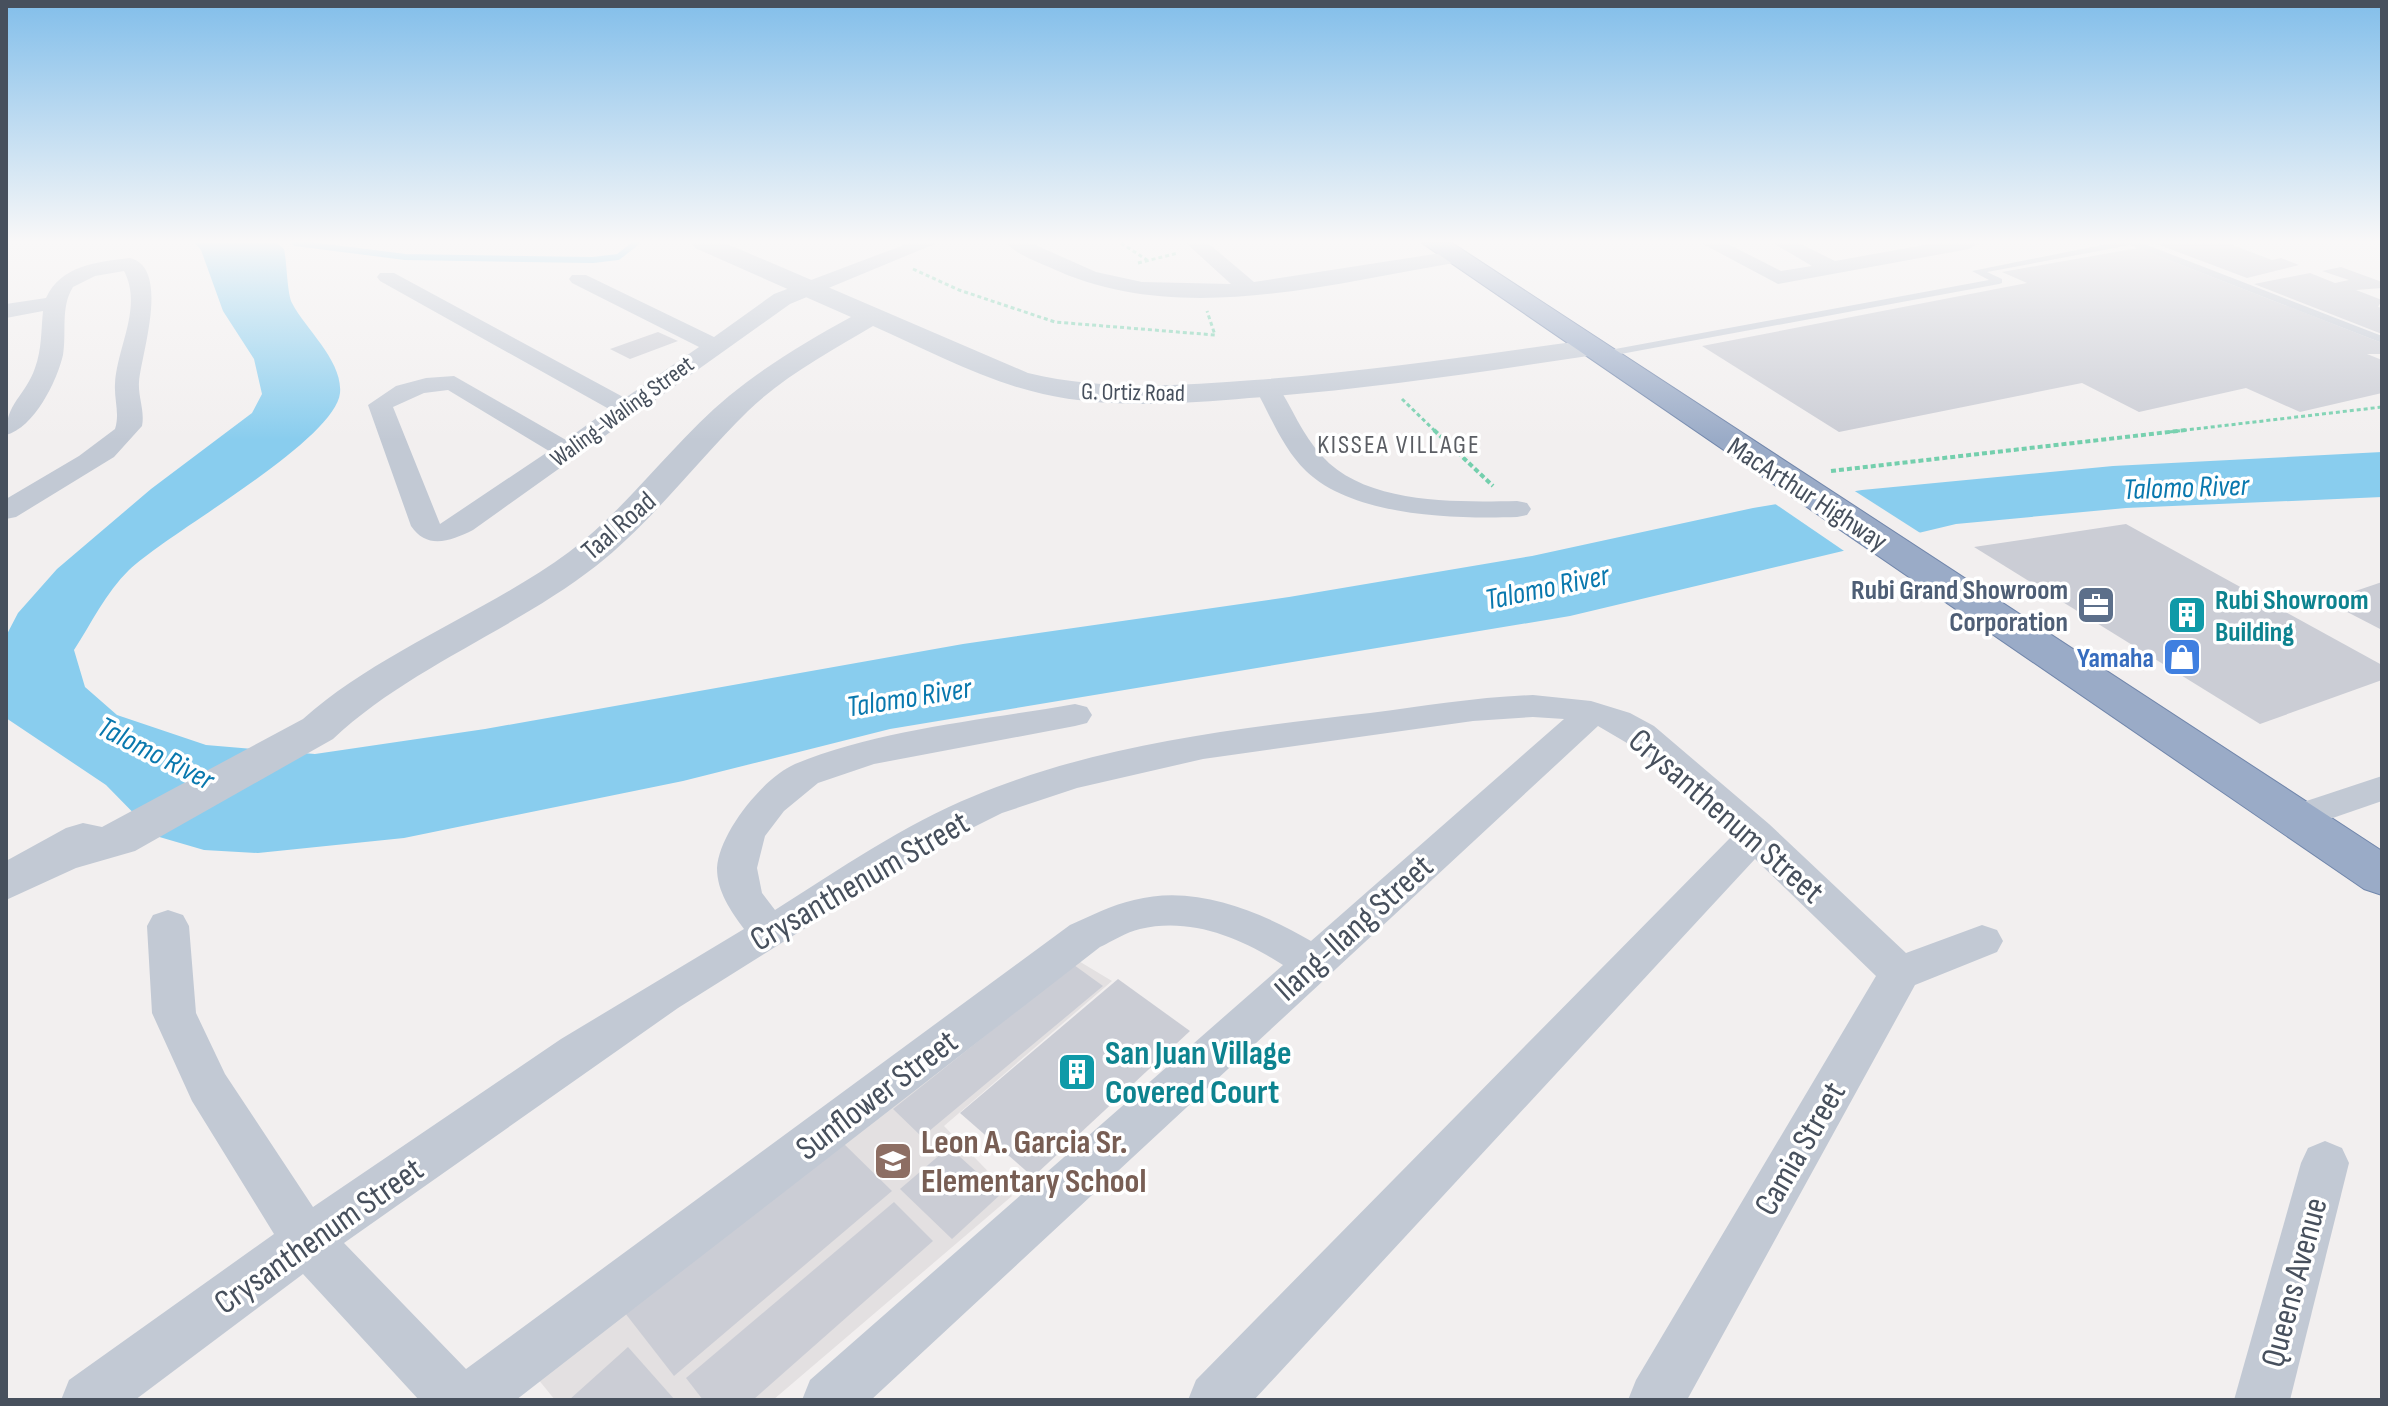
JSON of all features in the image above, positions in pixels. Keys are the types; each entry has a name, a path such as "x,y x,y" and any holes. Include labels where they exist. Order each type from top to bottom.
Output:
{"highway":[{"name":"MacArthur Highway","path":"1530,309 2382,876"}],"street":[{"path":"6,427 26,405 45,373 53,348 55,309"},
{"path":"6,511 101,452 125,433 131,414 126,387 140,309"},
{"path":"444,309 625,408"},
{"path":"639,309 713,345"},
{"name":"Waling-Waling Street","path":"566,451 454,383 437,384 387,400 380,408 425,526 440,533 463,524 566,451 713,345 765,309"},
{"name":"G. Ortiz Road","path":"850,309 1018,379 1056,389 1158,395 1380,378 1593,351"},
{"name":"Taal Road","path":"6,882 110,833 321,718 515,604 582,559 636,513 739,403 807,353 870,317"},
{"path":"1267,388 1315,465 1344,484 1428,505 1517,509"},
{"path":"6,482 36,490"},
{"name":"Crysanthenum Street","path":"89,1400 306,1240 650,1004 933,830 1021,792 1103,769 1251,737 1441,715 1513,708 1592,713 1644,735 1756,834 1900,973"},
{"name":"Ilang-Ilang Street","path":"830,1400 1592,713"},
{"path":"769,933 743,897 737,868 747,833 771,802 805,774 869,753 1075,715"},
{"path":"2295,818 2382,788"},
{"path":"1216,1400 1756,834"},
{"name":"Sunflower Street","path":"471,1400 1085,936 1137,914 1199,914 1228,918 1262,931 1313,963"},
{"path":"168,926 174,1013 208,1087 306,1240 457,1400"},
{"path":"1900,973 1982,941"},
{"name":"Camia Street","path":"1656,1400 1900,973"},
{"name":"Queens Avenue","path":"2262,1400 2325,1163"}],"lane":[{"path":"1593,351 1839,309"},
{"path":"2300,309 2382,340"}],"path":[{"path":"1015,309 1055,322 1215,335"},
{"path":"1380,378 1517,509"},
{"path":"1792,482 1827,472 2382,407"}],"shaded area":[{"name":"Leon A. Garcia Sr. Elementary School","path":"1077,960 1112,981 944,1126 1012,1196 773,1400 555,1400 529,1368"}],"water":[{"name":"Talomo River","path":"222,309 295,309 336,369 340,393 331,413 311,436 129,570 106,598 74,650 85,687 117,715 206,745 315,754 485,729 963,644 1289,597 1532,556 1753,508 1862,490 2113,466 2382,452 2382,497 2126,508 1956,524 1570,616 890,729 683,781 404,838 258,853 204,850 156,836 106,785 6,718 6,636 18,613 57,569 151,489 252,413 262,394 254,359"}],"pier":[{"path":"1850,488 1925,536 1850,555 1771,501"}],"building":[{"path":"1895,309 2294,309 2382,343 2382,354 2367,354 2382,360 2382,393 2300,412 2246,388 2139,412 2082,383 1839,432 1702,346"},
{"path":"2317,309 2382,309 2382,334"},
{"path":"658,332 678,341 630,359 610,349"},
{"name":"Rubi Showroom Building","path":"2126,524 2382,665 2382,680 2260,724 1974,547"},
{"path":"2382,582 2382,630 2326,601"},
{"path":"1074,965 1103,986 922,1137 893,1109"},
{"name":"San Juan Village Covered Court","path":"1118,979 1190,1031 1033,1177 960,1113"},
{"path":"841,1141 892,1191 674,1376 625,1313"},
{"path":"949,1147 1001,1194 952,1239 900,1189"},
{"path":"894,1202 933,1241 753,1400 703,1400 686,1378"},
{"path":"628,1347 675,1400 569,1400"}],"place":[{"name":"Rubi Grand Showroom Corporation","path":"2096,605"},
{"name":"Rubi Showroom Building","path":"2187,615"},
{"name":"Yamaha","path":"2182,657"},
{"name":"San Juan Village Covered Court","path":"1077,1072"},
{"name":"Leon A. Garcia Sr. Elementary School","path":"893,1161"}],"district":[{"name":"KISSEA VILLAGE","path":"1399,444"}]}
